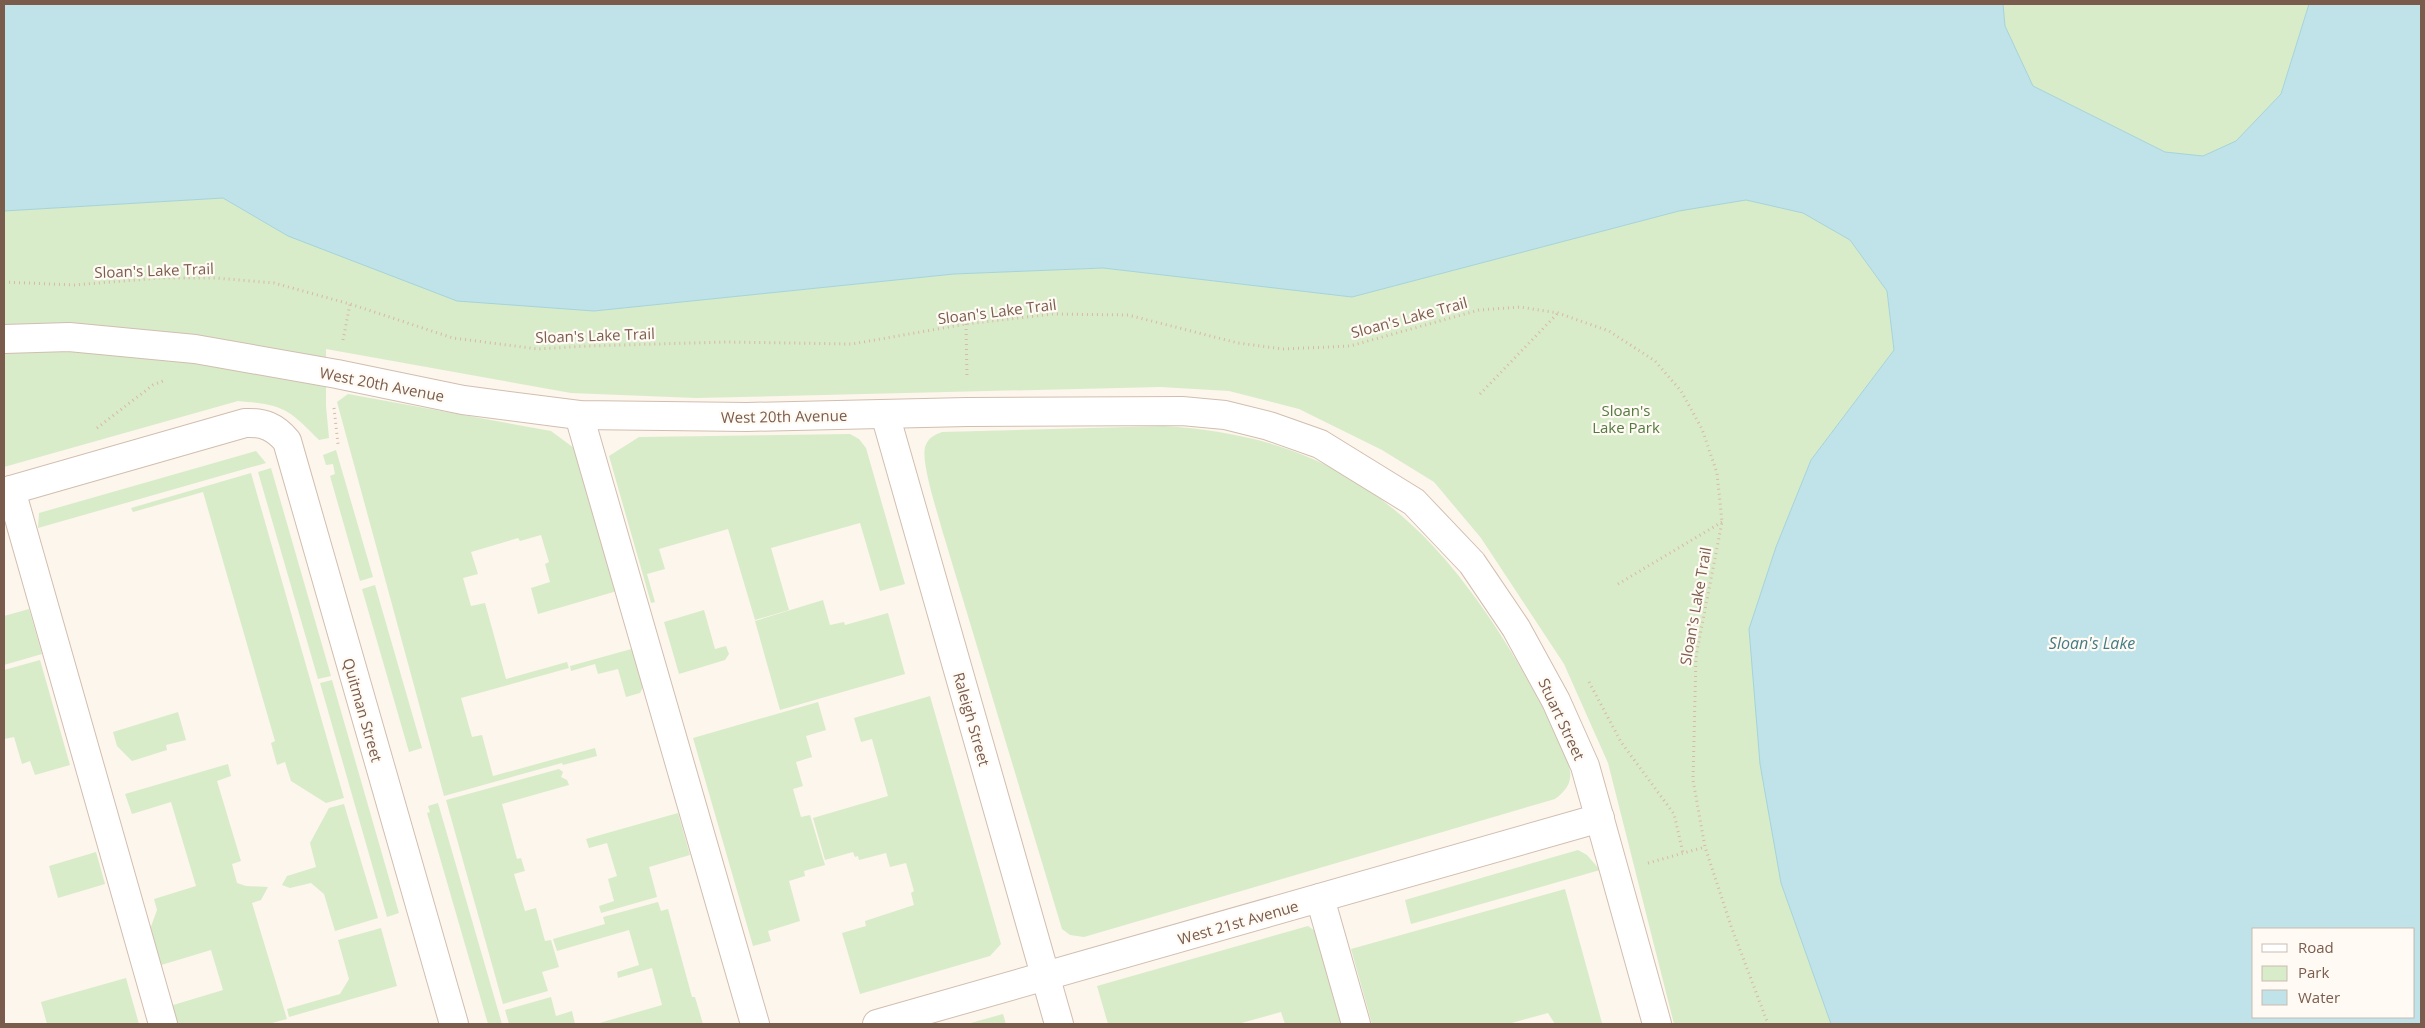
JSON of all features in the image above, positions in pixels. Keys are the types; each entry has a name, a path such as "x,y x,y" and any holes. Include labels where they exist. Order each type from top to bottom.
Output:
{"street":[{"name":"West 20th Avenue","path":"4,339 69,338 195,349 337,374 463,400 578,415 747,418 967,412 1182,411 1226,415 1269,426 1320,444 1368,472"},
{"name":"Raleigh Street","path":"885,414 1059,1024"},
{"path":"578,415 755,1024"},
{"name":"Quitman Street","path":"7,491 245,423 257,422 268,425 278,431 287,441 454,1024"},
{"name":"Stuart Street","path":"1368,472 1414,502 1472,563 1516,628 1556,701 1582,758 1657,1024"},
{"path":"7,491 163,1024"},
{"name":"West 21st Avenue","path":"877,1024 1600,818"},
{"path":"1320,898 1356,1024"}],"path":[{"name":"Sloan's Lake Trail","path":"4,282 74,285 160,278 216,278 274,283 350,304 452,338 538,350 588,346 726,342 852,344 966,324 1053,314 1128,315 1238,343 1283,349 1350,346 1479,310 1520,307 1558,313 1610,331 1655,361 1681,391 1702,429 1718,473 1722,522 1696,656 1693,780 1705,847 1731,926 1768,1024"},
{"path":"1480,394 1558,313"},
{"path":"966,324 967,412"},
{"path":"1618,584 1722,522"},
{"path":"1589,682 1621,742 1674,814 1683,853"},
{"path":"1614,872 1705,847"}],"green space":[{"path":"2003,4 2309,4 2281,94 2236,142 2203,156 2165,152 2033,86 2005,26"},
{"name":"Sloan's Lake Park","path":"223,198 288,236 594,311 954,274 1103,268 1352,297 1679,211 1746,200 1803,213 1850,240 1887,291 1894,350 1811,460 1776,547 1749,629 1781,883 1831,1024 1674,1024 1608,763 1564,664 1481,538 1434,482 1382,450 1299,409 1229,391 1160,387 696,398 571,393 326,349 326,406 329,438 319,440 284,410 266,404 238,401 4,467 4,211"},
{"path":"348,394 551,431 578,451 617,591 538,614 531,588 550,582 545,564 549,562 541,535 520,541 518,538 471,552 478,574 463,578 471,606 485,603 506,679 567,662 569,668 461,698 472,737 482,735 493,776 595,748 597,756 563,765 562,763 444,796 337,402"},
{"path":"1164,426 1235,435 1280,446 1302,454 1357,482 1413,526 1433,546 1466,585 1498,630 1526,676 1562,746 1569,765 1570,780 1564,790 1555,799 1084,937 1070,935 1062,929 934,502 925,465 925,447 932,437 942,432"},
{"path":"850,434 859,439 866,448 905,584 880,591 860,523 771,548 789,610 755,620 728,529 659,549 665,569 647,574 655,602 651,603 609,456 639,437"},
{"path":"336,450 373,577 360,581 330,476 335,474 333,464 326,465 323,455"},
{"path":"256,451 266,463 38,528 39,513"},
{"path":"271,468 331,676 318,679 258,472"},
{"path":"251,473 344,798 326,803 291,781 285,762 277,765 271,743 275,741 203,492 133,512 131,508"},
{"path":"375,585 422,748 409,752 362,589"},
{"path":"823,600 830,625 844,622 845,625 888,613 905,674 780,710 755,621"},
{"path":"29,609 42,654 4,665 4,616"},
{"path":"704,610 715,649 726,646 729,654 725,660 679,674 664,622"},
{"path":"635,648 645,683 640,693 626,697 618,669 598,674 595,664 571,671 570,666"},
{"path":"40,660 70,765 35,775 30,761 22,764 14,737 4,739 4,670"},
{"path":"332,680 399,913 387,917 320,683"},
{"path":"930,696 1001,944 990,956 860,994 842,933 866,926 865,921 914,905 911,893 914,891 906,863 890,867 886,853 859,860 858,856 855,857 853,852 825,860 813,818 888,796 872,739 861,742 854,718"},
{"path":"818,702 826,730 806,736 812,757 796,762 803,786 793,789 801,817 810,815 825,865 804,871 805,876 789,881 800,921 768,931 771,941 753,946 693,738"},
{"path":"178,712 186,740 166,745 167,750 132,761 117,746 113,732"},
{"path":"228,764 231,776 217,781 241,861 232,864 237,883 246,886 268,887 261,900 252,903 287,1019 268,1024 175,1024 170,1006 223,990 211,950 158,966 149,932 157,910 154,899 196,886 171,802 132,814 125,794"},
{"path":"559,769 563,772 561,777 567,780 569,785 502,804 517,859 521,858 525,871 514,874 525,911 536,908 545,941 551,940 559,967 542,972 548,991 503,1004 446,800"},
{"path":"438,803 502,1024 488,1024 427,813 430,812 428,806"},
{"path":"344,804 378,918 335,931 324,894 311,883 290,888 282,885 287,876 316,867 310,843 329,808"},
{"path":"678,813 690,855 649,867 657,897 601,913 599,906 614,901 608,879 617,876 607,843 589,848 586,839"},
{"path":"1578,850 1587,855 1600,870 1411,924 1405,900"},
{"path":"96,852 105,884 58,898 49,866"},
{"path":"1565,889 1602,1023 1555,1024 1548,1013 1508,1024 1372,1024 1351,949"},
{"path":"658,902 661,911 668,909 692,997 695,997 703,1024 596,1024 662,1005 652,968 618,978 617,972 639,965 629,930 557,951 553,939 605,924 603,917"},
{"path":"1308,926 1315,931 1341,1024 1285,1024 1281,1012 1238,1024 1108,1024 1097,986"},
{"path":"381,928 397,986 289,1017 287,1009 340,994 349,979 338,940"},
{"path":"126,978 139,1024 47,1024 41,1002"},
{"path":"551,997 556,1016 572,1011 575,1024 509,1024 505,1010"},
{"path":"1003,1014 1006,1024 967,1024"}],"water":[{"name":"Sloan's Lake","path":"4,4 2003,4 2005,26 2033,86 2165,152 2203,156 2236,141 2281,94 2309,4 2421,4 2421,1024 1831,1024 1781,883 1760,764 1749,629 1776,547 1811,460 1894,350 1887,291 1850,240 1803,213 1746,200 1679,211 1352,297 1103,268 954,274 594,311 457,301 288,236 223,198 4,211"}]}
